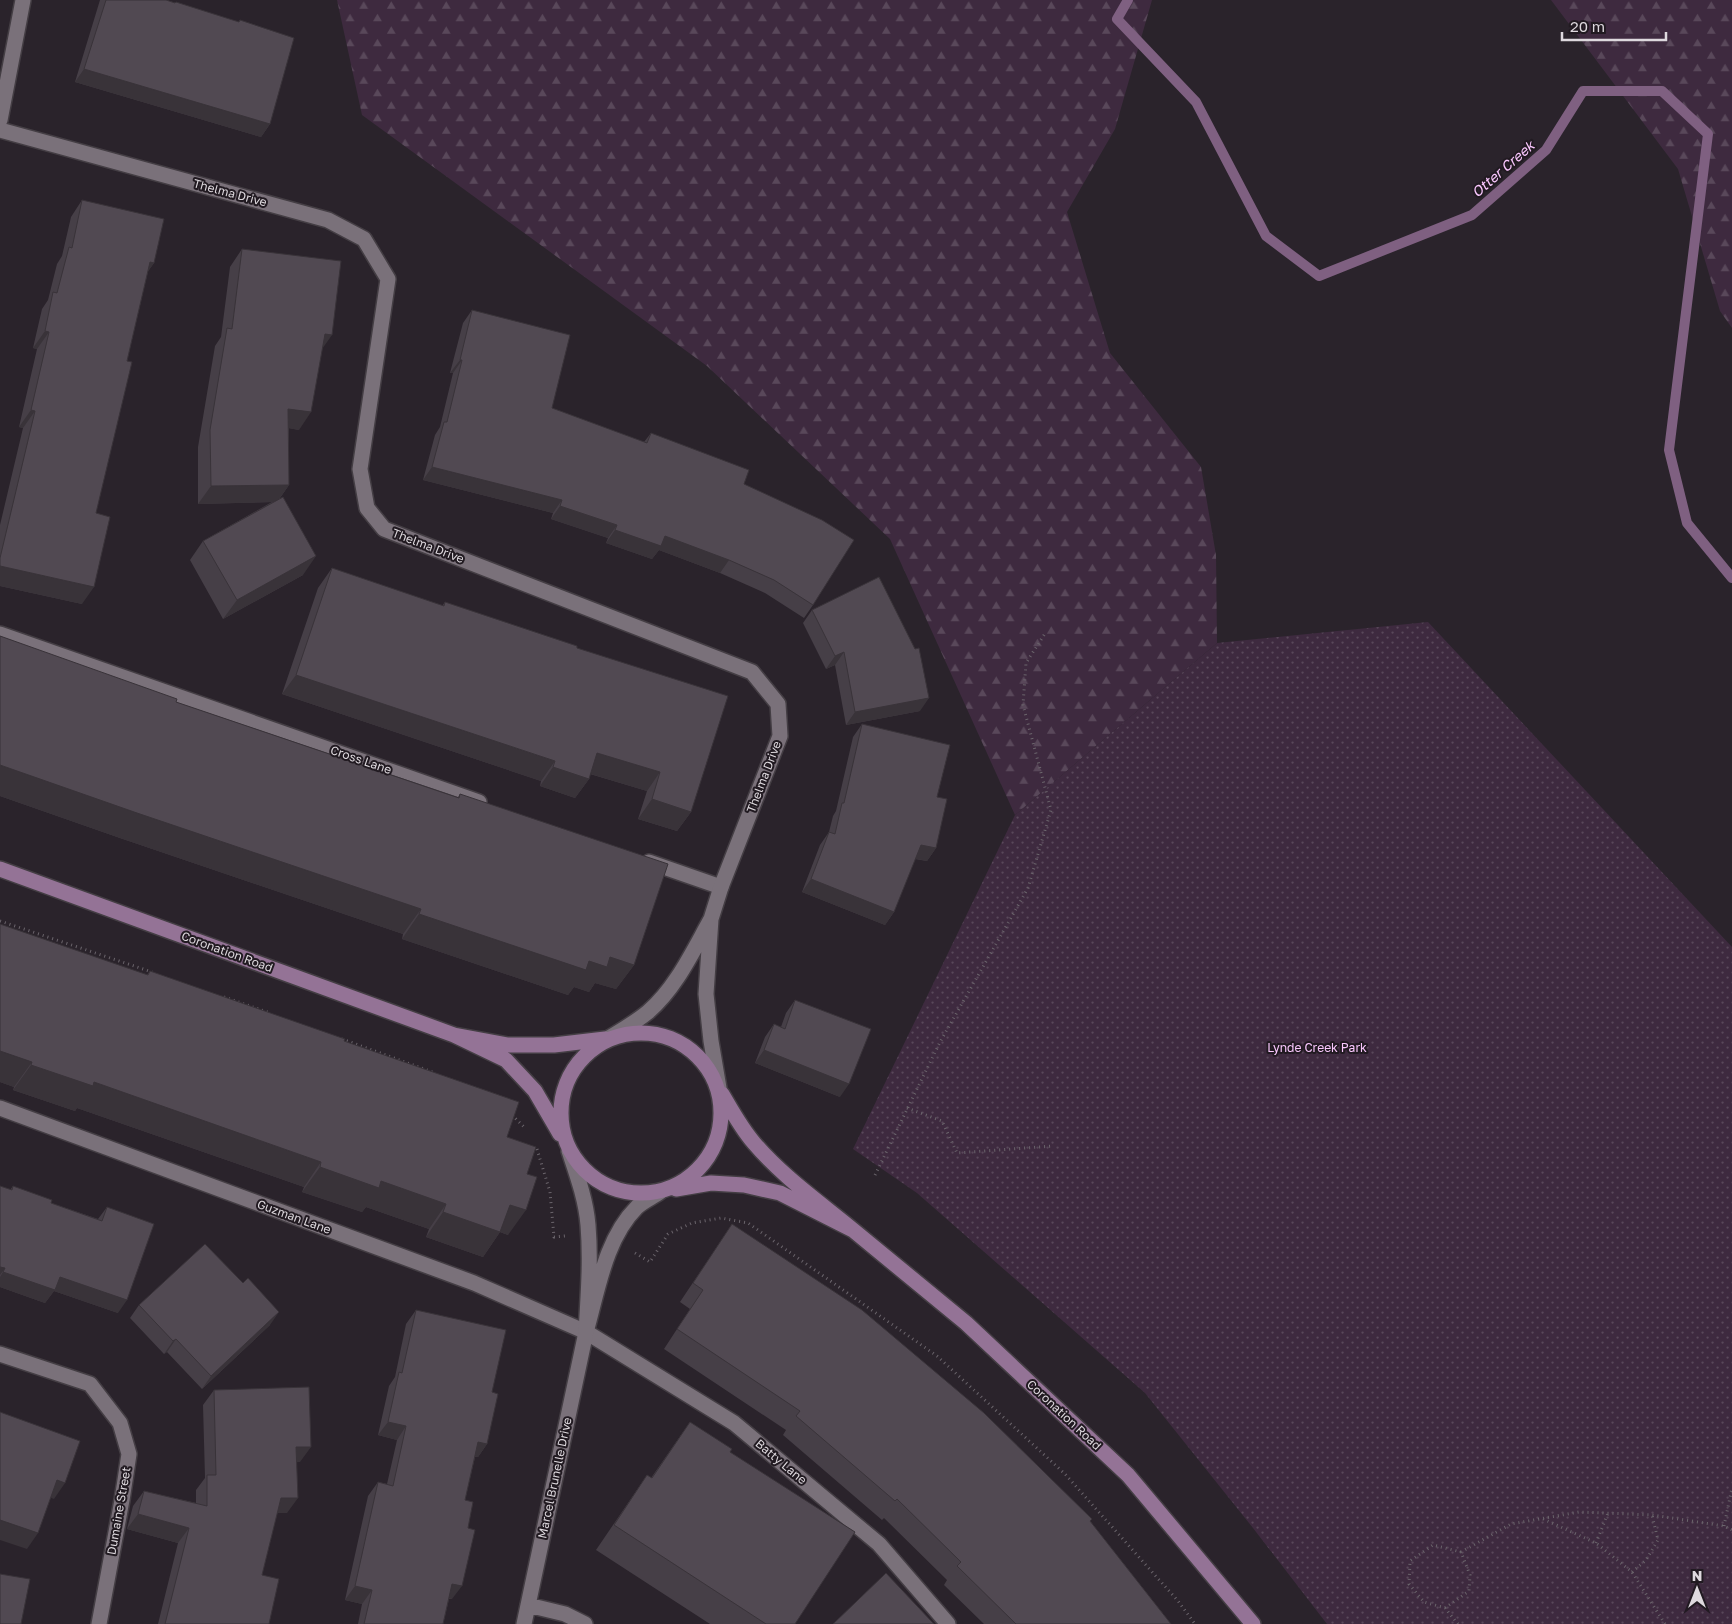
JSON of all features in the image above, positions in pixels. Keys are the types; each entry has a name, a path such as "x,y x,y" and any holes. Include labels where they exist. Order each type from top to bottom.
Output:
{"street":[{"path":"0,120 23,0"},
{"name":"Thelma Drive","path":"0,130 328,220 364,239 388,279 360,469 367,508 384,529 752,672 778,704 780,736 721,887"},
{"name":"Cross Lane","path":"0,634 496,808"},
{"path":"637,857 721,887 711,919 669,988 648,1012 586,1053 569,1074 561,1099 561,1126 569,1151 586,1172 608,1186 634,1193 660,1192 684,1181 704,1164 717,1141 722,1115 710,1041 706,994 711,919"},
{"name":"Coronation Road","path":"0,869 454,1035 506,1060 536,1091 569,1151"},
{"path":"609,1038 636,1032 662,1034 687,1046 706,1064 718,1088"},
{"name":"Coronation Road","path":"454,1035 508,1044 554,1044 609,1038"},
{"name":"Coronation Road","path":"718,1088 735,1117 754,1143 784,1174 966,1323 1128,1476 1252,1624"},
{"name":"Guzman Lane","path":"0,1108 474,1283 586,1332"},
{"name":"Marcel Brunelle Drive","path":"569,1151 584,1199 588,1224 590,1275 586,1332"},
{"name":"Coronation Road","path":"660,1192 711,1183 744,1185 780,1193 853,1230"},
{"name":"Marcel Brunelle Drive","path":"524,1624 586,1332 610,1247 623,1224 638,1206 660,1192"},
{"name":"Batty Lane","path":"586,1332 734,1423 878,1544 948,1624"},
{"name":"Dumaine Street","path":"0,1354 90,1384 120,1423 129,1454 99,1624"},
{"path":"528,1605 565,1614 585,1624"}],"path":[{"path":"875,1175 940,1042 1028,888 1051,810 1023,704 1026,663 1046,632"},
{"path":"0,921 156,974"},
{"path":"221,996 276,1015"},
{"path":"341,1039 444,1076"},
{"path":"907,1108 942,1121 957,1153 1053,1146"},
{"path":"506,1109 525,1128 530,1136"},
{"path":"534,1144 538,1151 550,1192 554,1237 570,1236"},
{"path":"634,1253 650,1262 668,1234 692,1224 721,1218 748,1224 937,1356 1065,1474 1178,1600 1195,1624"},
{"path":"1724,1526 1732,1488"},
{"path":"1458,1624 1445,1608 1424,1602 1409,1584 1410,1561 1433,1545 1461,1552 1511,1524 1579,1512 1652,1515 1724,1526 1732,1530"},
{"path":"1596,1543 1608,1513"},
{"path":"1632,1572 1646,1560 1658,1540 1652,1515"},
{"path":"1542,1518 1596,1543 1632,1572 1665,1624"},
{"path":"1445,1608 1469,1591 1470,1575 1461,1552"}],"green space":[{"path":"337,0 1152,0 1115,129 1067,212 1110,353 1201,467 1216,555 1217,643 1015,815 890,539 707,366 362,115"},
{"path":"1551,0 1732,0 1732,328 1720,311 1678,169"},
{"name":"Lynde Creek Park","path":"1428,622 1732,947 1732,1624 1327,1624 1145,1393 917,1193 853,1149 1015,815 1217,643"}],"building":[{"path":"106,0 166,0 176,2 294,38 270,124 84,69"},
{"path":"82,200 164,219 154,263 150,262 133,335 127,361 132,362 96,513 110,517 94,587 0,566 0,558 35,411 31,410 49,332 45,331 53,292 57,293 69,247 72,248"},
{"path":"242,249 341,261 332,335 325,334 311,412 288,409 289,485 211,486 210,430 227,328 232,329"},
{"path":"472,310 570,335 552,408 647,443 651,433 749,470 744,484 822,520 854,540 813,605 774,580 729,560 665,536 661,546 615,530 617,525 560,506 562,500 432,467 444,422 447,422"},
{"path":"283,497 316,556 237,600 203,541"},
{"path":"332,568 444,606 445,602 577,646 577,648 728,696 691,812 652,799 660,772 597,753 589,779 553,767 555,761 296,675"},
{"path":"879,577 915,649 919,648 929,698 855,712 844,652 835,656 812,610"},
{"path":"0,636 177,699 176,702 459,798 460,794 668,864 634,965 610,957 607,967 589,961 586,970 419,914 421,909 0,765"},
{"path":"862,724 950,745 937,797 947,799 936,848 921,845 894,912 811,879 829,832 835,834"},
{"path":"0,924 148,975 150,971 519,1102 507,1137 536,1147 527,1174 537,1177 526,1210 510,1205 500,1232 443,1212 446,1204 381,1181 379,1188 320,1167 321,1162 94,1082 93,1086 31,1065 32,1062 0,1051"},
{"path":"795,1000 871,1029 849,1084 764,1050 774,1024 785,1029"},
{"path":"0,1186 12,1190 13,1186 52,1200 51,1203 102,1221 107,1207 154,1224 127,1300 60,1277 55,1290 3,1272 5,1268 0,1267"},
{"path":"732,1224 862,1310 984,1413 1092,1519 1090,1521 1171,1624 1016,1624 957,1566 961,1562 897,1499 895,1501 796,1416 800,1411 677,1329 703,1290 693,1283"},
{"path":"205,1244 243,1283 248,1278 279,1312 211,1376 176,1339 173,1341 139,1305"},
{"path":"416,1310 506,1330 492,1392 498,1394 487,1444 478,1442 465,1500 473,1502 468,1528 475,1530 462,1586 452,1584 443,1624 364,1624 372,1590 355,1586 378,1482 393,1486 406,1426 388,1422 399,1372 402,1373"},
{"path":"309,1387 311,1447 296,1447 298,1498 281,1498 262,1575 279,1579 269,1624 165,1624 189,1528 138,1514 144,1491 207,1506 207,1475 216,1475 214,1390"},
{"path":"0,1412 80,1441 65,1483 57,1480 38,1533 0,1520"},
{"path":"690,1422 732,1449 730,1452 855,1532 795,1624 766,1624 614,1525 647,1475 652,1478"},
{"path":"886,1573 934,1624 833,1624"},
{"path":"0,1574 30,1579 21,1624 0,1624"}],"waterway":[{"name":"Otter Creek","path":"1128,0 1117,19 1196,102 1266,236 1319,276 1472,215 1546,150 1583,91 1662,91 1708,134 1669,450 1687,523 1732,578"}]}
